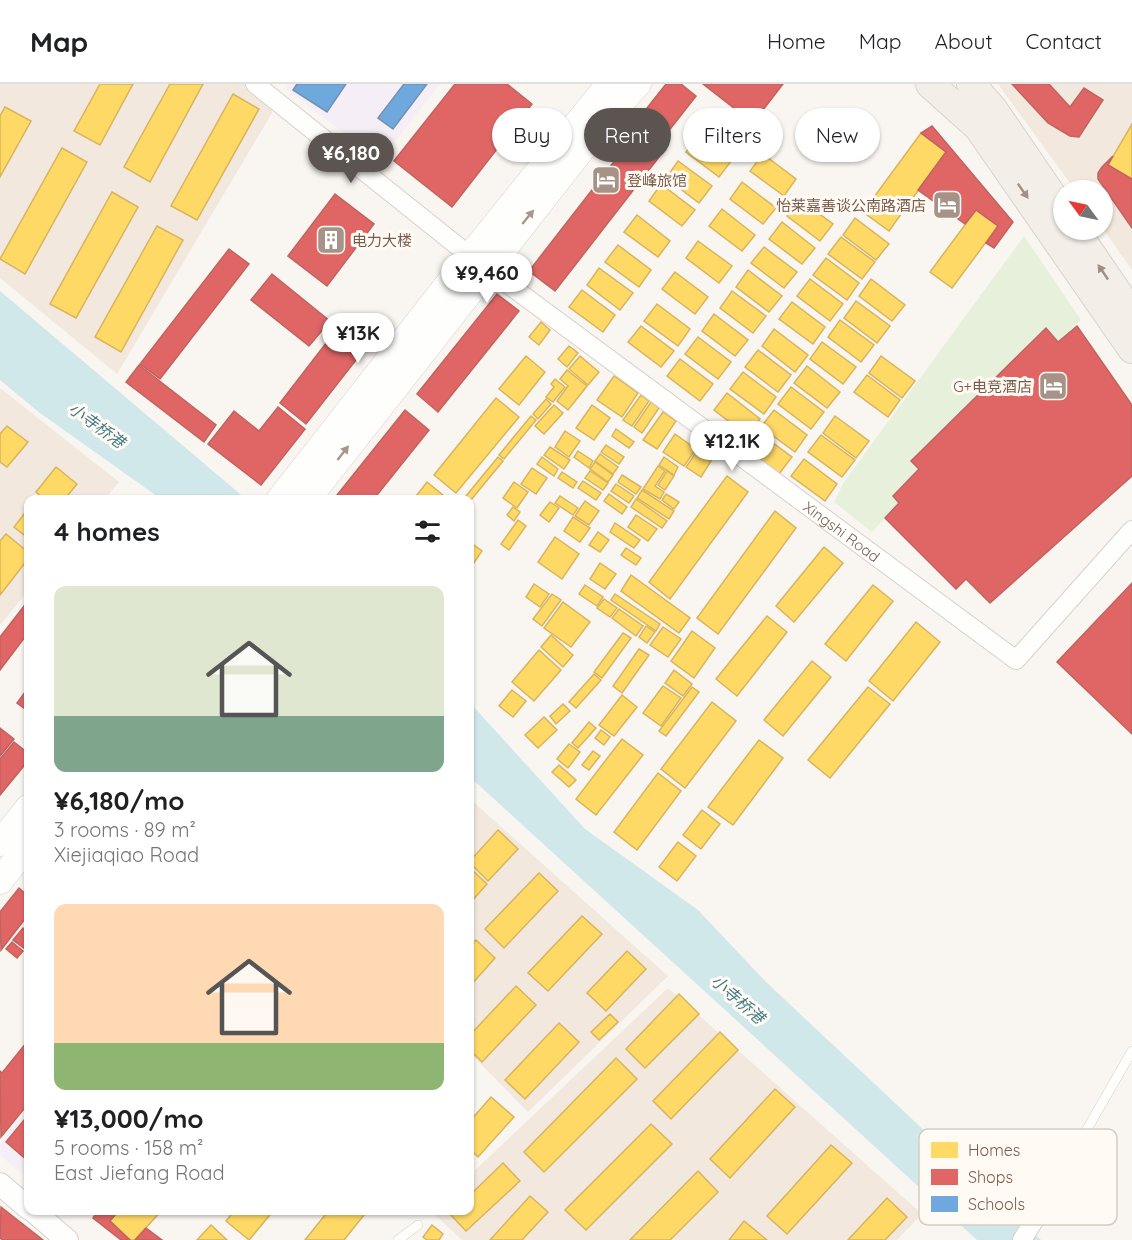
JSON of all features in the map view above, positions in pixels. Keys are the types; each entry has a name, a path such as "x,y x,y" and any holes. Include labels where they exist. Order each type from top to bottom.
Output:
{"main road":[{"path":"310,495 609,84"},
{"path":"283,495 478,262 638,84"},
{"path":"930,84 978,127 1132,349"},
{"path":"970,84 993,109 1053,197"},
{"path":"1082,240 1132,314"},
{"path":"0,843 24,813"},
{"path":"0,881 24,850"}],"street":[{"path":"255,84 478,262"},
{"name":"Xingshi Road","path":"478,262 1016,660 1132,530"},
{"path":"0,1184 24,1204"},
{"path":"37,1215 67,1240"},
{"path":"1022,1240 1031,1225"}],"lane":[{"path":"1087,1129 1132,1051"},
{"path":"398,1240 418,1225"}],"shaded area":[{"path":"0,84 270,84 272,113 117,374 0,278"},
{"path":"289,84 440,84 380,160 286,89"},
{"path":"998,84 1132,84 1132,270 1111,240 1113,240 1113,180 1068,180"},
{"path":"0,388 119,482 108,495 24,495 24,596 0,625"},
{"path":"474,803 668,976 528,1112 474,1057"},
{"path":"668,988 919,1211 919,1217 897,1240 462,1240 435,1215 474,1215 474,1171"},
{"path":"24,1114 24,1175 0,1155 0,1144"}],"green space":[{"path":"1024,236 1081,320 1058,342 1046,329 912,461 919,469 893,495 899,503 872,532 834,502 844,482"}],"water":[{"name":"小寺桥港","path":"0,291 241,495 155,495 40,413 0,380"},
{"name":"小寺桥港","path":"474,707 585,829 698,910 766,982 923,1129 919,1129 919,1187 474,781"},
{"path":"961,1225 1025,1225 1041,1240 977,1240"}],"building: Homes":[{"path":"100,84 133,84 100,145 74,131"},
{"path":"170,84 203,84 150,182 124,167"},
{"path":"233,94 259,109 197,220 171,206"},
{"path":"5,107 31,121 0,177 0,116"},
{"path":"1132,124 1132,179 1108,165"},
{"path":"921,133 946,152 889,231 863,212"},
{"path":"62,148 87,162 25,274 0,259"},
{"path":"678,161 712,186 699,203 666,178"},
{"path":"699,162 730,162 719,177"},
{"path":"757,162 774,162 796,179 784,196 750,171"},
{"path":"742,182 776,208 763,224 730,199"},
{"path":"661,184 695,210 682,226 649,201"},
{"path":"112,192 138,207 76,318 50,304"},
{"path":"799,199 833,224 820,241 787,216"},
{"path":"722,209 755,235 742,251 709,226"},
{"path":"976,210 998,226 952,288 930,272"},
{"path":"637,215 670,241 658,257 624,232"},
{"path":"855,218 889,244 876,260 843,235"},
{"path":"782,222 815,248 802,264 769,239"},
{"path":"157,226 183,240 121,352 95,337"},
{"path":"841,237 875,262 862,279 828,254"},
{"path":"698,241 732,266 719,283 686,258"},
{"path":"618,245 651,270 639,287 605,262"},
{"path":"764,247 797,272 784,288 751,263"},
{"path":"826,258 859,283 847,300 813,275"},
{"path":"599,268 633,293 620,310 587,285"},
{"path":"748,270 782,296 769,312 736,287"},
{"path":"675,272 708,297 695,314 662,289"},
{"path":"810,279 843,304 830,321 797,296"},
{"path":"871,279 905,305 892,321 859,296"},
{"path":"582,290 615,315 603,332 569,307"},
{"path":"732,291 766,316 753,333 720,308"},
{"path":"856,301 890,326 877,343 844,318"},
{"path":"792,302 825,327 813,344 779,319"},
{"path":"657,304 690,329 678,346 644,321"},
{"path":"714,314 748,340 735,356 702,331"},
{"path":"840,320 874,345 861,362 828,337"},
{"path":"541,322 550,330 539,345 529,337"},
{"path":"641,326 674,351 661,367 628,342"},
{"path":"774,329 808,355 795,372 762,346"},
{"path":"698,337 731,362 718,379 685,354"},
{"path":"822,342 856,367 843,384 810,359"},
{"path":"569,346 578,353 567,367 558,359"},
{"path":"758,350 791,375 778,392 745,367"},
{"path":"526,356 545,372 519,405 499,389"},
{"path":"580,356 599,372 588,385 569,369"},
{"path":"881,356 915,381 902,398 869,373"},
{"path":"680,359 713,384 700,401 667,376"},
{"path":"807,366 840,392 827,408 794,383"},
{"path":"567,370 587,386 568,410 557,401 568,386 560,379"},
{"path":"743,372 776,397 764,414 730,389"},
{"path":"867,375 900,400 888,417 854,392"},
{"path":"614,376 638,393 622,417 597,400"},
{"path":"555,379 565,387 553,402 546,397 554,387 551,384"},
{"path":"791,387 824,412 811,429 778,404"},
{"path":"727,393 760,419 748,436 714,410"},
{"path":"641,395 649,401 632,426 623,420"},
{"path":"496,398 519,417 456,493 434,475"},
{"path":"546,399 551,404 538,419 533,414"},
{"path":"651,402 659,408 642,433 634,427"},
{"path":"554,405 563,413 544,434 535,426"},
{"path":"592,405 610,418 594,440 576,428"},
{"path":"774,410 807,435 795,452 761,427"},
{"path":"663,412 676,421 657,449 643,440"},
{"path":"531,416 536,420 504,459 499,455"},
{"path":"835,416 869,441 856,458 823,433"},
{"path":"7,426 28,442 7,467 0,462 0,434"},
{"path":"616,429 634,442 629,448 612,436"},
{"path":"565,431 580,441 569,457 555,447"},
{"path":"758,432 792,457 779,474 746,449"},
{"path":"675,434 696,449 684,466 663,452"},
{"path":"821,435 855,460 842,477 808,452"},
{"path":"606,445 624,457 619,464 601,452"},
{"path":"550,447 570,460 564,469 544,455"},
{"path":"578,451 593,461 589,468 574,457"},
{"path":"697,451 711,461 701,477 686,467"},
{"path":"600,454 618,467 613,474 595,461"},
{"path":"498,457 503,461 474,496 467,495"},
{"path":"542,457 558,469 554,476 537,464"},
{"path":"664,457 678,467 674,475 659,465"},
{"path":"804,459 837,484 825,501 791,476"},
{"path":"595,462 613,475 608,482 590,469"},
{"path":"658,466 665,471 655,486 664,492 660,499 643,489"},
{"path":"56,467 77,484 68,495 39,495 36,492"},
{"path":"532,468 547,478 536,494 521,484"},
{"path":"590,471 608,483 603,490 585,478"},
{"path":"667,471 674,476 665,490 658,485"},
{"path":"562,472 577,482 573,488 558,478"},
{"path":"622,475 641,487 636,494 618,482"},
{"path":"727,476 748,492 670,599 649,582"},
{"path":"583,481 601,493 596,500 578,488"},
{"path":"427,482 443,495 417,495"},
{"path":"514,482 528,492 517,508 503,498"},
{"path":"616,484 634,496 629,503 611,491"},
{"path":"642,490 674,511 669,519 637,498"},
{"path":"609,494 627,507 622,514 604,501"},
{"path":"666,494 679,502 674,509 662,500"},
{"path":"560,496 578,508 573,515 555,503"},
{"path":"636,499 667,521 662,528 631,507"},
{"path":"585,501 599,511 589,525 575,516"},
{"path":"550,502 559,508 549,522 540,515"},
{"path":"513,507 520,512 514,521 507,515"},
{"path":"775,511 796,528 718,634 697,618"},
{"path":"24,514 24,535 14,527"},
{"path":"636,515 657,529 648,541 628,527"},
{"path":"573,517 590,528 580,542 564,531"},
{"path":"518,520 526,526 509,550 501,544"},
{"path":"615,523 640,540 634,548 610,532"},
{"path":"598,532 609,540 600,552 589,545"},
{"path":"6,534 24,549 24,564 0,595 0,541"},
{"path":"555,537 579,554 562,579 538,562"},
{"path":"474,545 482,551 474,563"},
{"path":"824,547 843,563 794,622 776,606"},
{"path":"626,548 641,558 636,565 621,555"},
{"path":"600,563 616,574 605,589 590,579"},
{"path":"631,575 690,618 679,633 621,591"},
{"path":"534,584 549,594 540,607 526,597"},
{"path":"585,585 603,597 597,606 579,594"},
{"path":"873,585 893,601 846,661 825,644"},
{"path":"552,594 561,600 542,626 533,619"},
{"path":"615,594 660,624 656,631 611,600"},
{"path":"604,599 617,608 610,617 597,608"},
{"path":"563,602 590,622 571,647 544,628"},
{"path":"619,609 643,626 636,636 612,618"},
{"path":"767,616 787,632 737,696 716,679"},
{"path":"916,622 940,642 893,701 869,681"},
{"path":"646,626 655,632 647,643 639,637"},
{"path":"663,627 681,639 668,657 650,645"},
{"path":"692,631 715,648 694,678 671,661"},
{"path":"623,633 631,638 602,678 594,672"},
{"path":"551,635 573,655 563,667 541,647"},
{"path":"639,649 649,655 622,693 613,686"},
{"path":"539,650 561,670 534,701 512,682"},
{"path":"812,661 831,677 783,736 764,720"},
{"path":"674,670 692,684 683,696 665,683"},
{"path":"594,674 601,680 576,708 569,702"},
{"path":"663,686 681,698 661,726 643,713"},
{"path":"692,687 699,692 666,736 659,731"},
{"path":"868,687 890,704 830,778 808,760"},
{"path":"512,690 526,701 513,717 499,706"},
{"path":"622,695 637,707 614,736 599,725"},
{"path":"712,702 736,721 685,788 661,769"},
{"path":"563,704 570,711 556,724 550,716"},
{"path":"544,717 557,730 538,748 525,735"},
{"path":"589,722 596,728 578,748 572,743"},
{"path":"601,730 610,737 604,745 595,738"},
{"path":"622,739 643,755 596,815 576,799"},
{"path":"759,740 783,758 733,825 708,807"},
{"path":"569,744 580,752 568,768 557,759"},
{"path":"593,751 600,756 589,770 582,765"},
{"path":"559,765 576,780 569,787 552,772"},
{"path":"658,773 681,791 637,850 614,832"},
{"path":"702,810 720,824 701,849 683,835"},
{"path":"498,830 518,849 488,881 474,867 474,857"},
{"path":"678,842 696,856 677,881 659,867"},
{"path":"474,872 487,884 474,899"},
{"path":"539,873 558,891 504,948 485,929"},
{"path":"582,916 602,934 548,991 528,973"},
{"path":"476,940 495,958 474,982 474,942"},
{"path":"627,951 646,969 606,1011 587,993"},
{"path":"516,986 536,1005 482,1062 474,1054 474,1031"},
{"path":"679,994 699,1014 645,1068 626,1049"},
{"path":"610,1014 618,1022 599,1040 591,1032"},
{"path":"559,1023 579,1042 525,1099 505,1080"},
{"path":"720,1032 738,1050 671,1119 653,1101"},
{"path":"616,1058 637,1079 544,1172 524,1152"},
{"path":"775,1089 795,1107 730,1178 710,1159"},
{"path":"491,1097 514,1117 478,1157 474,1153 474,1116"},
{"path":"651,1124 672,1144 586,1230 565,1210"},
{"path":"831,1145 852,1163 787,1234 767,1216"},
{"path":"503,1163 520,1181 466,1231 451,1215 474,1215 474,1191"},
{"path":"698,1171 718,1192 670,1240 630,1240"},
{"path":"530,1196 548,1212 522,1240 490,1240"},
{"path":"887,1198 907,1217 885,1240 848,1240"},
{"path":"115,1215 158,1215 135,1240 130,1240 110,1221"},
{"path":"231,1215 270,1215 249,1240 226,1221"},
{"path":"325,1215 364,1215 344,1240 305,1240"},
{"path":"744,1221 767,1240 729,1240"},
{"path":"211,1225 227,1240 197,1240"},
{"path":"432,1225 443,1234 439,1240 427,1240 423,1237"}],"building: Shops":[{"path":"455,84 507,84 532,104 529,108 492,108 492,156 452,207 394,161"},
{"path":"666,84 681,84 696,96 687,108 683,108 683,113 671,128 671,108 647,108"},
{"path":"703,84 783,84 765,108 734,108"},
{"path":"1012,84 1049,84 1070,107 1084,88 1103,100 1079,137 1070,136 1048,123"},
{"path":"932,126 1013,222 994,248 986,243 998,226 976,210 965,224 918,190 946,152 921,133"},
{"path":"1113,156 1108,165 1132,179 1132,228 1113,201 1113,180 1098,179 1098,173"},
{"path":"614,162 655,162 555,291 529,271"},
{"name":"电力大楼","path":"335,194 374,224 327,286 288,256"},
{"path":"229,249 249,264 160,379 140,364"},
{"path":"272,274 330,321 309,346 251,300"},
{"path":"497,294 519,311 438,412 417,394"},
{"path":"340,325 367,346 306,424 280,403"},
{"path":"1077,326 1132,405 1132,476 990,603 966,579 956,589 885,518 899,503 893,496 919,469 911,461 1046,328 1058,342"},
{"path":"139,365 216,425 204,442 126,382"},
{"path":"278,407 305,429 261,485 208,444 234,411 259,431"},
{"path":"405,410 429,430 377,495 337,495"},
{"path":"1132,583 1132,734 1057,662"},
{"path":"24,606 24,638 0,670 0,637"},
{"path":"24,693 24,708 17,703"},
{"path":"0,728 14,739 0,756"},
{"path":"14,742 24,750 24,766 0,795 0,759"},
{"path":"19,888 24,892 24,920 1,950 0,912"},
{"path":"23,928 24,929 24,948 13,940"},
{"path":"12,942 23,951 17,958 6,949"},
{"path":"24,1046 24,1109 1,1137 0,1071 2,1073"},
{"path":"24,1120 24,1158 6,1142"},
{"path":"1,1207 43,1240 3,1240 0,1238"},
{"path":"95,1215 115,1215 110,1221 130,1240 121,1240 93,1218"},
{"path":"146,1228 162,1240 135,1240"}],"building: Schools":[{"path":"297,84 346,84 327,112 293,90"},
{"path":"404,84 427,84 393,129 378,118"}],"place":[{"name":"登峰旅馆","path":"606,180"},
{"name":"怡莱嘉善谈公南路酒店","path":"947,205"},
{"name":"电力大楼","path":"331,240"},
{"name":"G+电竞酒店","path":"1053,386"}]}
